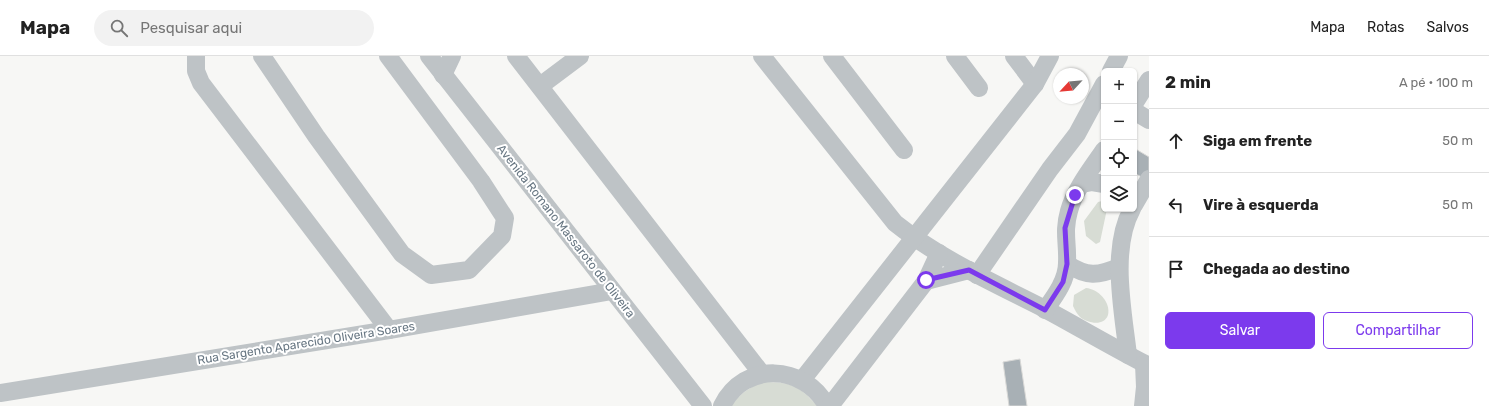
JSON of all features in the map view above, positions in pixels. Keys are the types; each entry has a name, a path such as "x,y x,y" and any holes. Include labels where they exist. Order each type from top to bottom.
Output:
{"street":[{"path":"196,56 196,71 201,83 389,330"},
{"path":"265,57 316,136 402,254 431,275 469,270 502,236 505,218 481,181 388,56"},
{"name":"Avenida Romano Massaroto de Oliveira","path":"429,56 703,406"},
{"path":"443,75 452,56"},
{"path":"516,56 762,374"},
{"path":"540,86 580,56"},
{"path":"762,56 895,223 914,238 973,273 1147,365 1143,406"},
{"path":"832,56 904,150"},
{"path":"955,56 979,88"},
{"path":"1014,56 1035,84"},
{"path":"802,380 1035,84 1050,56"},
{"path":"1113,68 1119,56"},
{"path":"1137,99 1149,80"},
{"path":"926,280 973,273 1077,134 1101,90"},
{"path":"1137,113 1149,120"},
{"path":"1045,310 1063,282 1067,264 1065,228 1069,211 1075,195 1101,155"},
{"path":"1137,199 1149,179"},
{"path":"1082,184 1092,182 1101,184"},
{"path":"1128,355 1119,267 1125,228 1130,212"},
{"path":"830,406 926,280 939,253"},
{"path":"1067,264 1088,275 1106,273 1119,267"},
{"name":"Rua Sargento Aparecido Oliveira Soares","path":"0,393 389,330 612,290"},
{"path":"722,406 732,391 741,384 762,374 782,373 802,380 822,397 827,406"}],"shaded area":[{"path":"1101,201 1101,212 1106,212 1100,242 1096,244 1086,236 1084,221 1098,202"},
{"path":"1086,288 1095,291 1106,301 1108,305 1108,315 1103,321 1095,323 1083,319 1073,306 1074,295"},
{"path":"762,382 780,383 793,386 804,393 817,406 731,406 737,398 753,386"}],"building":[{"path":"1137,150 1149,157 1149,181 1137,175"},
{"path":"1020,359 1027,406 1009,406 1003,362"}],"route":[{"path":"926,280 969,270 1045,310 1063,282 1067,264 1065,228 1075,195"}]}
